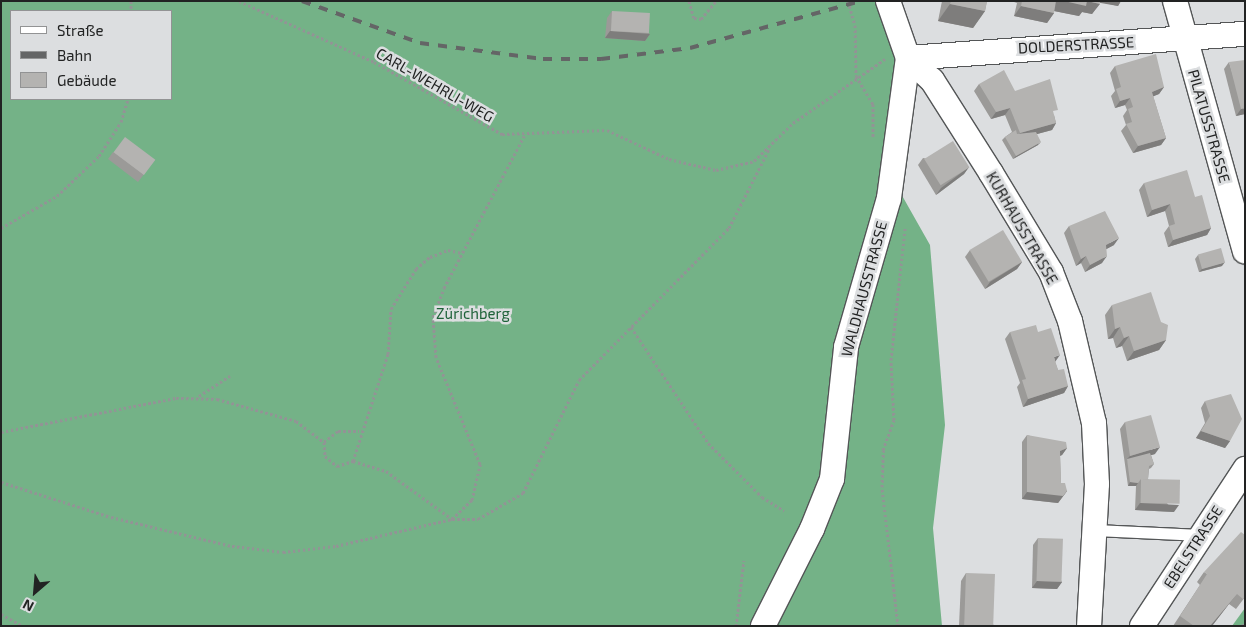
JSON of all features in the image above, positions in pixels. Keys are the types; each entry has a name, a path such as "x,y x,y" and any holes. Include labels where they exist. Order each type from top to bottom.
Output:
{"street":[{"name":"KURHAUSSTRASSE","path":"888,1 896,58 932,80 1052,272 1070,321 1094,423 1095,530 1089,626"},
{"name":"PILATUSSTRASSE","path":"1175,1 1184,39 1245,251"},
{"name":"DOLDERSTRASSE","path":"896,58 1245,34"},
{"path":"932,80 942,54"},
{"name":"WALDHAUSSTRASSE","path":"762,626 812,529 832,479 846,347 889,198 896,58"},
{"name":"EBELSTRASSE","path":"1142,626 1245,469"}],"lane":[{"path":"1095,530 1201,535"}],"path":[{"name":"CARL-WEHRLI-WEG","path":"240,1 392,70 494,131 524,136 607,130 669,159 716,170 742,167 769,149 793,123 856,76 896,58"},
{"path":"689,1 694,18 701,19 716,1"},
{"path":"848,1 855,25 856,76"},
{"path":"1,228 57,196 93,161 113,138 128,100"},
{"path":"452,519 472,500 481,476 433,342 436,304 524,136"},
{"path":"1,482 111,517 266,550 336,546 452,519 478,519 523,493 579,380 729,228 769,149"},
{"path":"889,198 906,235 892,360 894,420 883,450 882,487 898,626"},
{"path":"352,461 359,431 388,354 391,309 398,296 430,257 448,250 462,253"},
{"path":"631,327 708,443 762,497 784,512"},
{"path":"1,432 198,396 230,376"},
{"path":"198,396 296,421 324,442 326,456 337,466 352,461 396,476 452,519"},
{"path":"324,442 338,431 359,431"},
{"path":"736,626 744,560"},
{"path":"1,614 23,626"}],"green space":[{"name":"Zürichberg","path":"1,1 882,1 901,57 887,169 930,245 945,425 933,528 942,626 1,626"},
{"path":"1245,608 1245,626 1232,626"}],"building":[{"path":"951,1 987,1 985,11 950,4"},
{"path":"1022,1 1056,1 1054,13 1021,6"},
{"path":"1064,1 1087,1 1086,6"},
{"path":"1087,1 1100,1 1100,4"},
{"path":"612,11 650,13 649,33 611,31"},
{"path":"1156,54 1164,87 1152,92 1166,138 1138,146 1126,124 1132,122 1128,109 1133,107 1130,98 1120,101 1116,89 1121,87 1115,66"},
{"path":"1245,60 1245,108 1241,109 1229,62"},
{"path":"1004,70 1015,91 1050,79 1058,110 1053,111 1056,123 1020,133 1010,108 996,112 979,84"},
{"path":"1016,130 1017,134 1036,132 1041,142 1016,156 1005,137"},
{"path":"125,137 155,160 144,175 114,152"},
{"path":"953,141 969,167 941,185 924,159"},
{"path":"1187,170 1195,197 1202,195 1211,228 1173,240 1169,226 1175,224 1170,204 1152,210 1144,183"},
{"path":"1105,211 1119,238 1106,245 1107,256 1090,265 1086,256 1081,259 1069,226"},
{"path":"1003,230 1022,262 989,282 970,250"},
{"path":"1221,248 1225,262 1202,269 1198,255"},
{"path":"1151,292 1161,322 1168,325 1166,340 1134,351 1129,336 1124,338 1120,327 1115,329 1112,305"},
{"path":"1036,325 1038,332 1051,328 1060,355 1054,357 1058,370 1064,369 1068,386 1028,399 1022,380 1026,379 1010,332"},
{"path":"1231,394 1242,419 1230,441 1201,431 1210,416 1205,401"},
{"path":"1151,415 1160,447 1130,456 1125,422"},
{"path":"1027,435 1066,442 1067,448 1060,451 1061,483 1065,483 1067,491 1063,496 1027,492"},
{"path":"1150,453 1154,464 1149,466 1148,479 1141,479 1138,483 1130,482 1127,459"},
{"path":"1141,479 1180,480 1180,504 1141,503"},
{"path":"1241,532 1245,535 1245,597 1243,599 1237,594 1210,626 1194,626 1180,616 1207,574 1204,572"},
{"path":"1038,538 1063,539 1061,582 1036,581"},
{"path":"966,573 995,574 993,626 964,626"}],"railway":[{"path":"302,1 420,43 543,59 601,59 690,48 861,1"}]}
